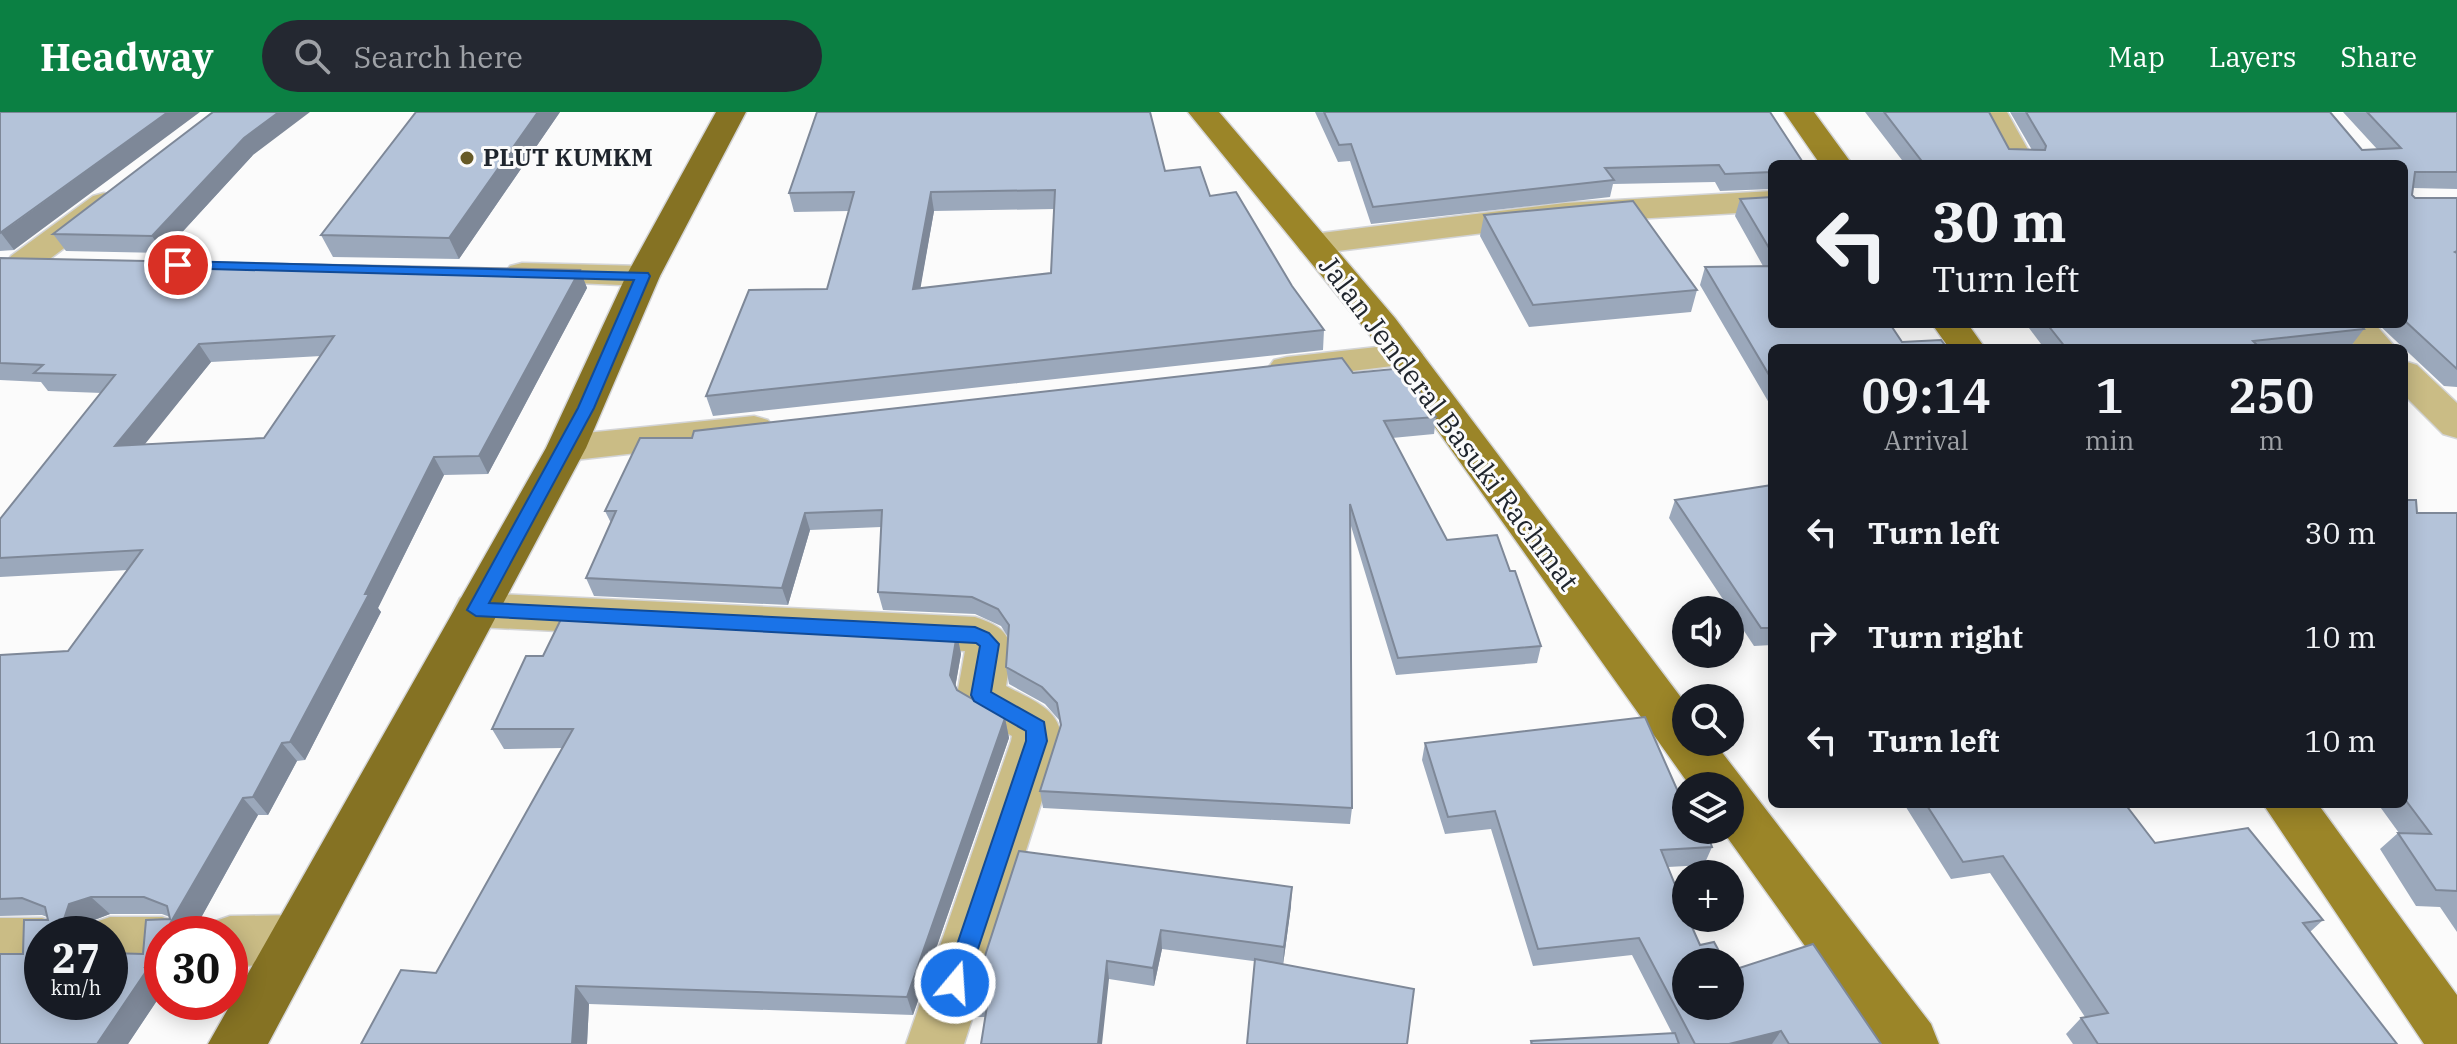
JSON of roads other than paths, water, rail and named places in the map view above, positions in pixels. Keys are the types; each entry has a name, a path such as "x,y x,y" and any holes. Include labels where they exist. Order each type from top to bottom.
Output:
{"highway":[{"path":"237,1044 566,448 643,276 731,112"}],"main road":[{"name":"Jalan Jenderal Basuki Rachmat","path":"1203,112 1404,355 1672,723"},
{"path":"1799,112 1833,160"},
{"path":"2292,808 2457,1043"},
{"path":"1744,820 1910,1044"}],"street":[{"path":"1992,112 2018,160"},
{"path":"12,263 123,188"},
{"path":"1313,244 1565,213 1768,201"},
{"path":"12,263 69,263"},
{"path":"488,272 643,276"},
{"path":"2358,328 2374,344"},
{"path":"1248,372 1404,355"},
{"path":"2408,377 2457,425"},
{"path":"566,448 787,425"},
{"path":"476,610 975,634 989,644 981,695 1037,727 1036,741 935,1044"},
{"path":"248,941 294,940"},
{"path":"0,943 24,943"}],"place":[{"name":"PLUT KUMKM","path":"467,158"}]}
